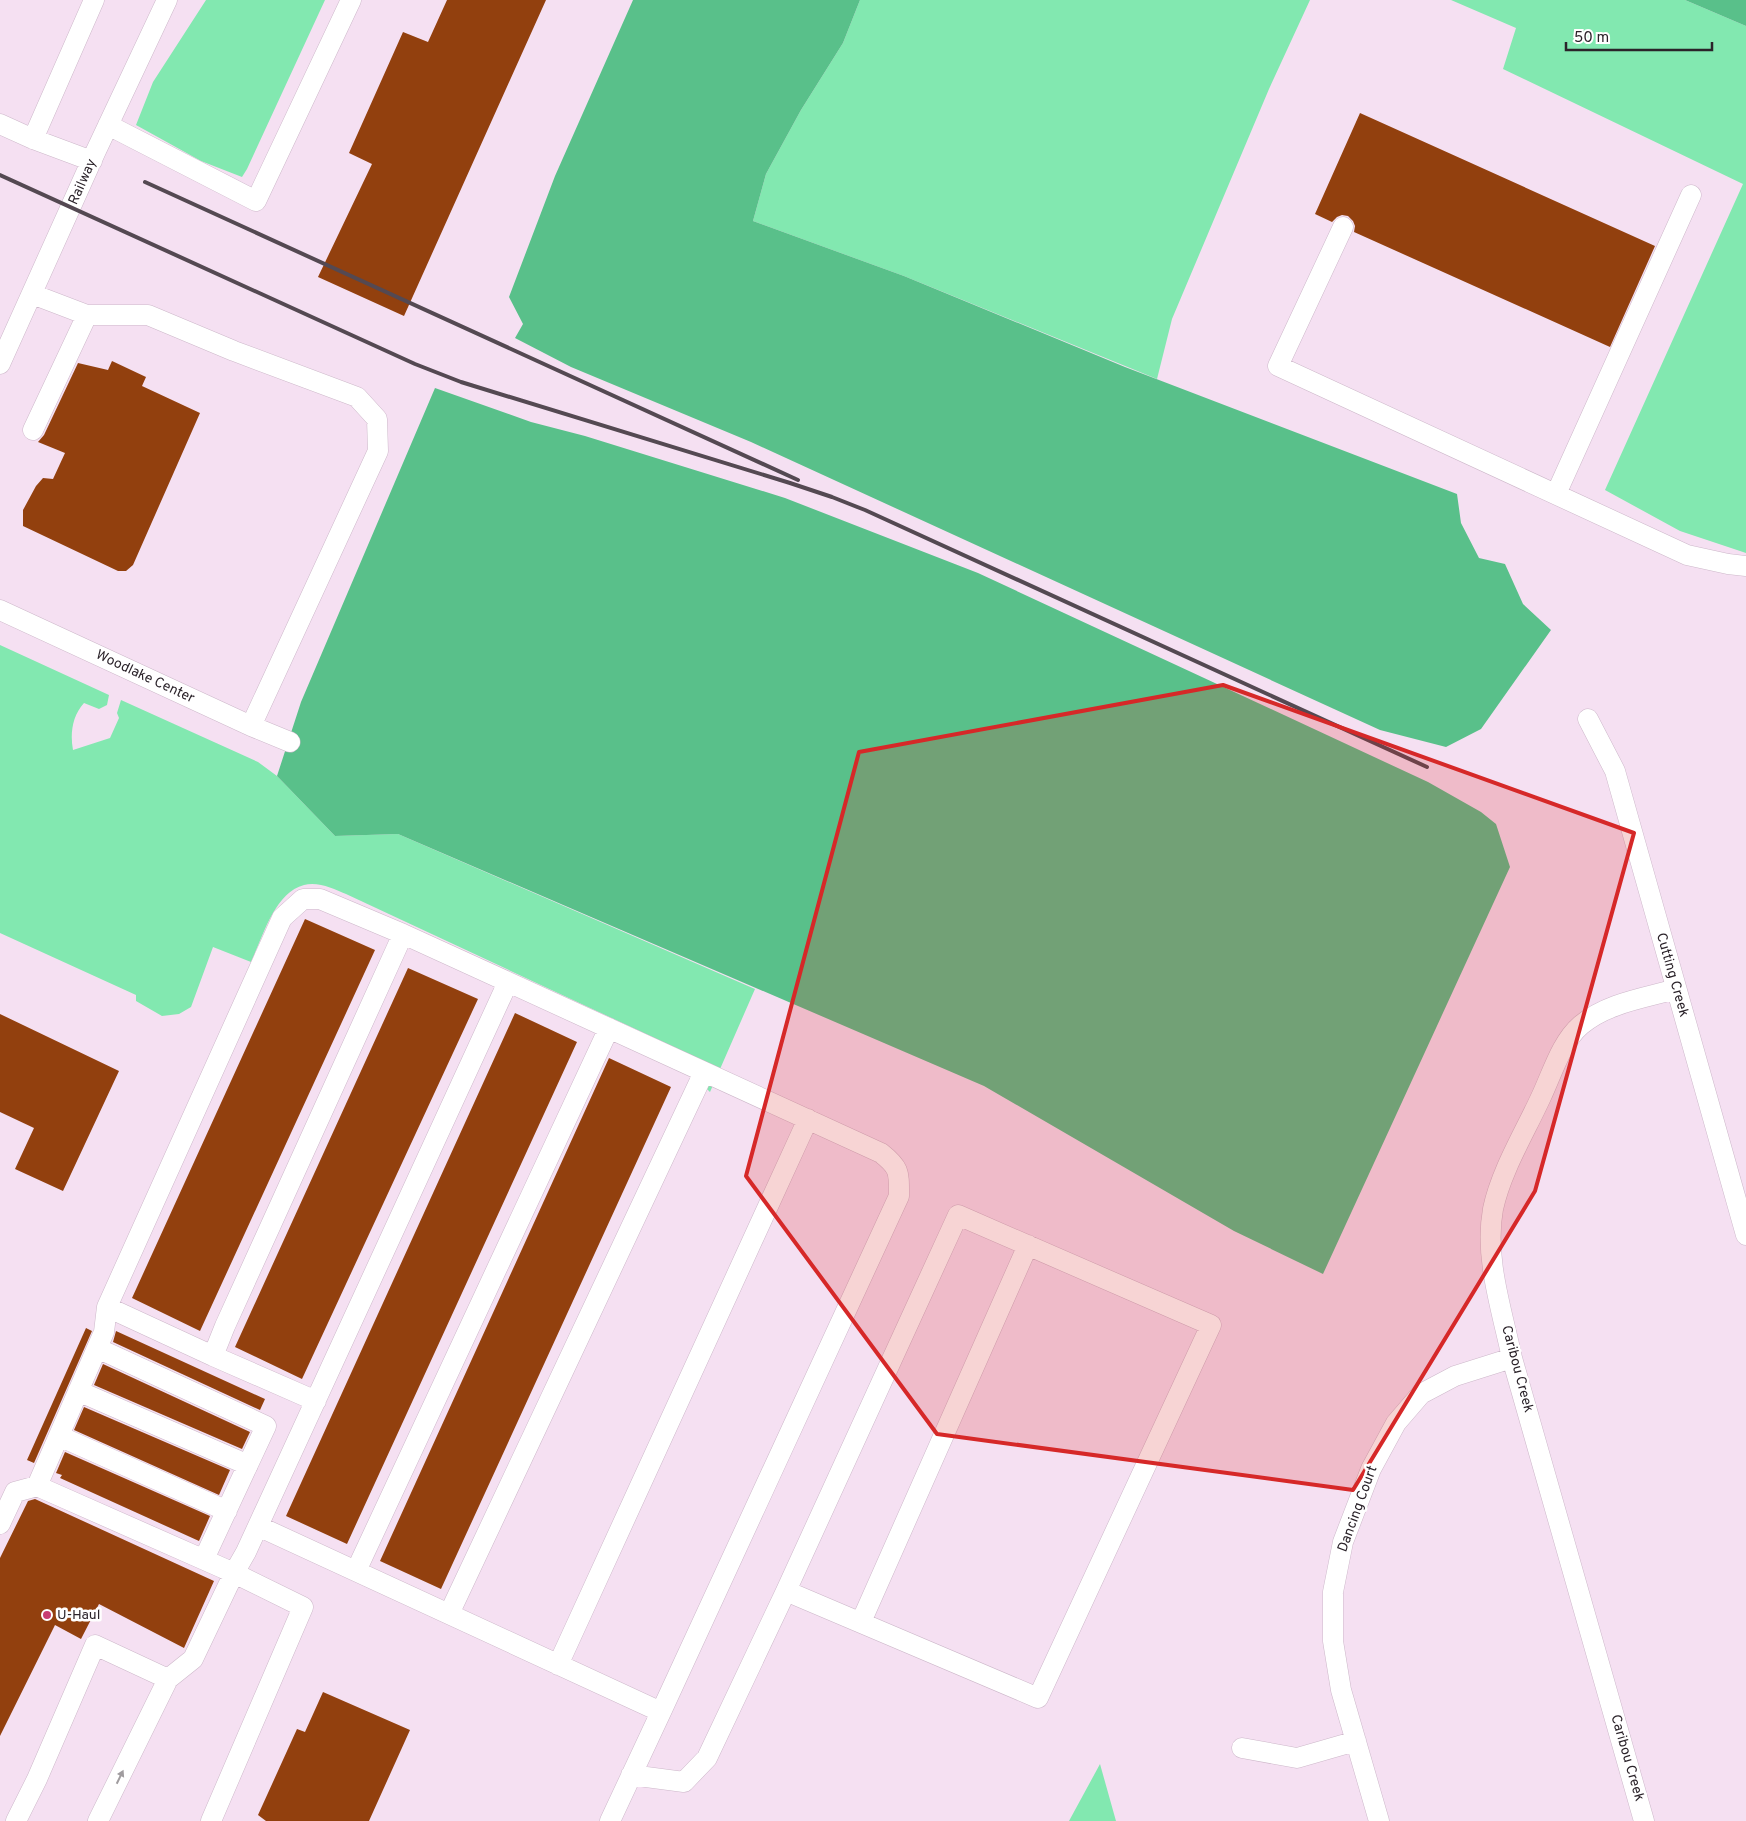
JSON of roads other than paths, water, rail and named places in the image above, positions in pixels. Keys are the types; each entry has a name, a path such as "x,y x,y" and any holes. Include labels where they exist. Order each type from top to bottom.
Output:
{"street":[{"path":"32,139 94,0"},
{"name":"Railway","path":"2,355 167,0"},
{"path":"108,125 256,201 351,0"},
{"path":"0,124 32,139 92,160"},
{"path":"1556,494 1691,195"},
{"path":"1343,227 1278,366 1686,555 1746,566"},
{"path":"32,294 87,315 148,315 234,351 357,397 377,419 378,451 251,726"},
{"path":"33,430 87,315"},
{"name":"Woodlake Center","path":"0,610 251,726 290,742"},
{"name":"Cutting Creek","path":"1588,719 1615,771 1746,1235"},
{"path":"37,1486 104,1332 107,1307 282,918 303,899 320,899 403,934 881,1153 896,1165 899,1196 610,1821"},
{"path":"213,1356 224,1326 403,934"},
{"path":"98,1821 168,1679 193,1659 258,1526 508,982"},
{"name":"Caribou Creek","path":"1644,1821 1512,1358 1496,1286 1491,1248 1494,1208 1505,1174 1566,1044 1580,1026 1602,1011 1676,989"},
{"path":"356,1571 608,1028"},
{"path":"449,1614 704,1072"},
{"path":"558,1665 808,1120"},
{"path":"632,1775 684,1782 707,1758 786,1591 958,1215 1211,1325 1038,1698 786,1591"},
{"path":"861,1622 1028,1246"},
{"path":"107,1307 316,1401"},
{"path":"97,1348 266,1426 204,1559"},
{"name":"Dancing Court","path":"1379,1821 1341,1690 1333,1642 1333,1592 1343,1542 1371,1469 1396,1424 1421,1394 1454,1376 1512,1358"},
{"path":"78,1391 248,1465"},
{"path":"59,1436 227,1510"},
{"path":"0,1524 15,1492 37,1486 204,1559 303,1606 211,1821"},
{"path":"258,1526 661,1712"},
{"path":"16,1821 37,1779 95,1645 168,1679"},
{"path":"1242,1748 1297,1758 1356,1741"},
{"path":"0,1816 9,1821"}],"railway":[{"path":"0,175 415,364 461,382 790,483 865,510 1427,767"},
{"path":"145,182 798,480"}],"place":[{"name":"U-Haul","path":"47,1615"}]}
